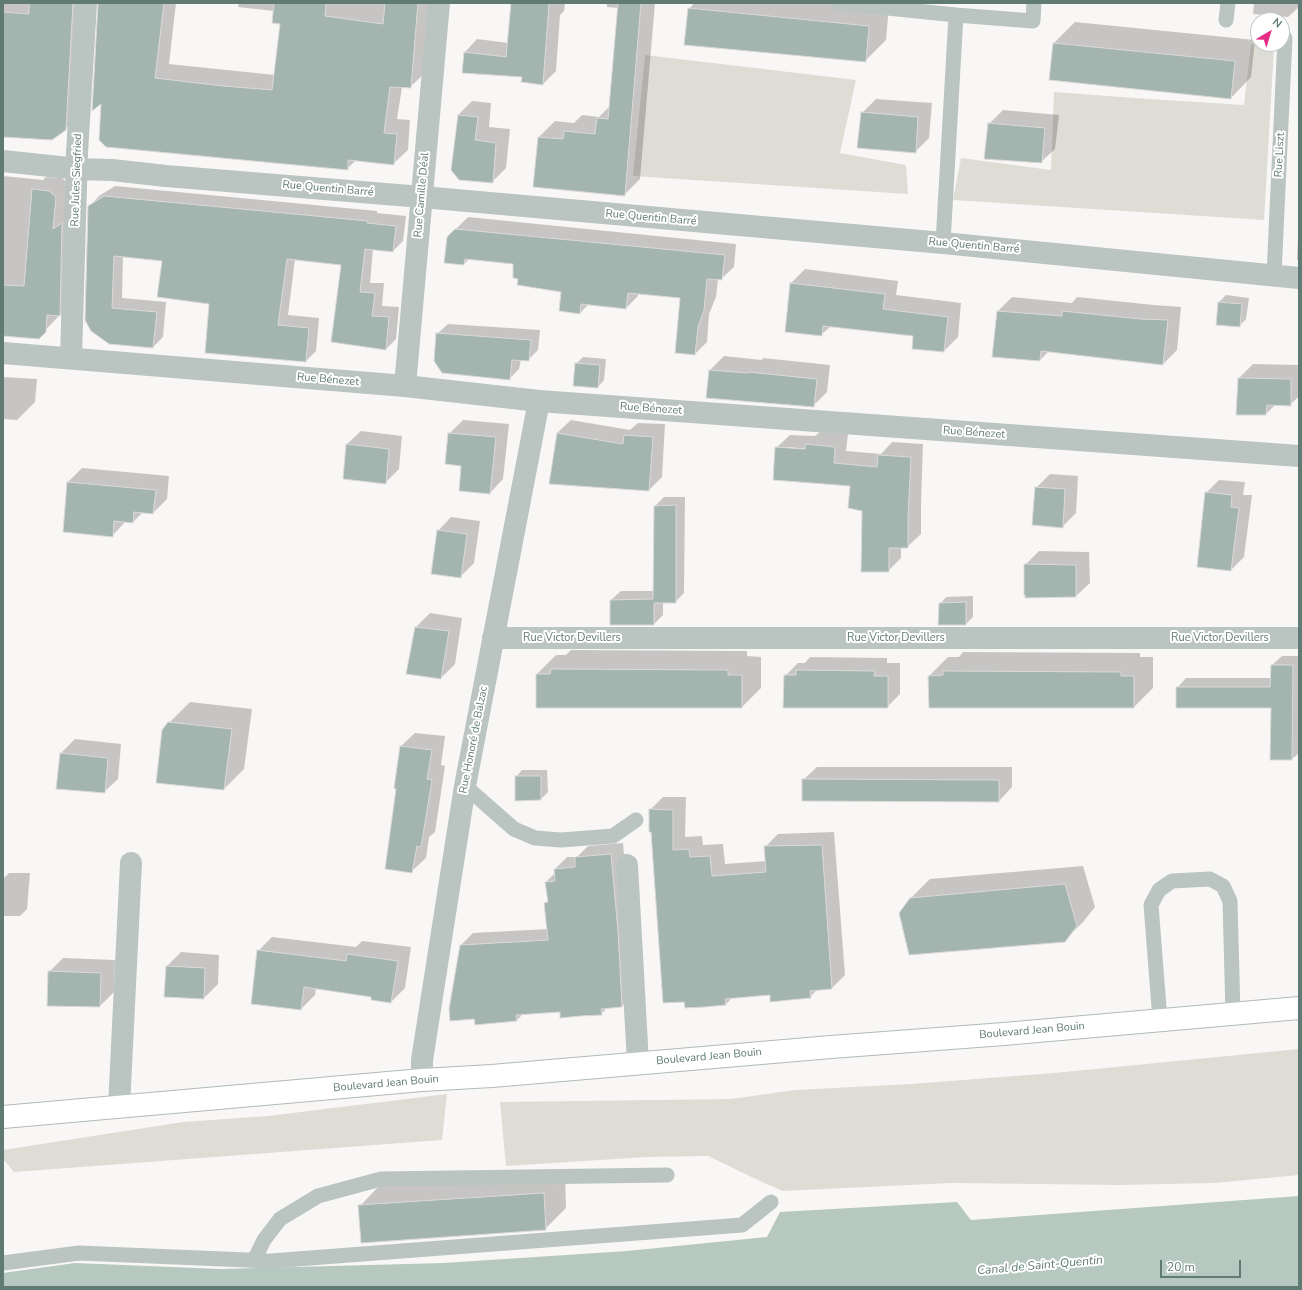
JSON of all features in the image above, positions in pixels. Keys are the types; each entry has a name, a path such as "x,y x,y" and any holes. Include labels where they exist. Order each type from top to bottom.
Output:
{"street":[{"name":"Rue Jules Siegfried","path":"71,358 78,169 77,153 86,3"},
{"name":"Rue Camille Déal","path":"405,386 439,3"},
{"name":"Rue Quentin Barré","path":"3,161 78,169 112,170 422,196 943,243 1299,278"},
{"name":"Rue Bénezet","path":"3,353 405,386 539,401 1299,456"},
{"name":"Rue Honoré de Balzac","path":"422,1080 422,1060 464,786 539,401"},
{"name":"Rue Victor Devillers","path":"492,638 1299,638"},
{"path":"119,1107 132,862"},
{"path":"627,865 638,1063"},
{"name":"Boulevard Jean Bouin","path":"3,1118 422,1080 492,1076 1299,1008"}],"lane":[{"path":"839,3 878,5 956,15 1033,21 1034,3"},
{"path":"1226,20 1228,3"},
{"path":"943,243 956,15"},
{"name":"Rue Liszt","path":"1274,275 1285,52"},
{"path":"464,786 514,829 535,838 561,840 613,836 636,820"},
{"path":"1160,1020 1152,905 1159,890 1172,881 1210,879 1223,886 1230,901 1233,1014"},
{"path":"254,1260 264,1240 280,1219 318,1196 381,1179 668,1174"},
{"path":"3,1263 79,1253 271,1261 742,1225 771,1202"}],"shaded area":[{"path":"1250,52 1274,52 1264,220 953,200 961,158 1051,170 1054,92 1244,105"},
{"path":"645,55 856,80 840,153 906,165 908,194 633,176"},
{"path":"1299,1049 1299,1175 1215,1183 1120,1185 951,1183 783,1191 708,1156 647,1157 506,1166 500,1102 731,1099 795,1090 911,1084 1054,1073"},
{"path":"447,1094 442,1140 14,1172 3,1159 3,1150 183,1122 268,1116"}],"water":[{"name":"Canal de Saint-Quentin","path":"1299,1196 1299,1287 3,1287 3,1273 75,1263 220,1269 444,1263 627,1251 767,1237 780,1212 957,1202 971,1220"}],"building":[{"path":"29,3 73,3 66,130 52,140 3,137 3,12 29,14"},
{"path":"98,3 164,3 155,78 272,90 280,24 272,23 274,3 326,3 325,16 383,24 385,3 418,3 411,88 390,87 384,133 397,134 394,165 348,160 348,170 106,147 99,140 101,104 92,111"},
{"path":"511,3 549,3 543,85 521,82 522,77 462,73 464,52 506,57"},
{"path":"618,3 641,3 625,196 533,187 538,137 563,139 564,131 595,134 597,118 608,119"},
{"path":"688,8 869,26 866,62 684,45"},
{"path":"1053,43 1235,61 1231,99 1049,80"},
{"path":"861,112 918,117 916,153 857,148"},
{"path":"458,115 478,117 475,140 496,143 493,183 459,180 451,170"},
{"path":"988,123 1045,128 1042,163 984,159"},
{"path":"32,189 49,191 56,197 53,229 62,223 60,316 47,315 46,332 39,339 3,336 3,285 24,286"},
{"path":"104,196 368,221 367,223 396,226 393,252 365,249 360,292 375,293 372,316 389,317 386,350 331,342 341,265 287,259 278,325 309,328 306,362 205,353 209,304 157,297 162,261 114,256 112,308 157,312 153,348 109,344 91,331 85,320 88,206"},
{"path":"455,229 725,255 722,280 707,279 704,310 698,327 695,355 675,353 680,298 628,293 626,309 581,304 580,314 559,311 561,292 517,285 518,279 513,278 513,264 465,259 464,265 444,263 447,237"},
{"path":"790,283 885,294 883,309 948,317 944,352 912,349 913,336 823,326 822,336 785,332"},
{"path":"1218,302 1242,304 1240,327 1216,325"},
{"path":"997,311 1062,316 1062,311 1140,319 1168,320 1163,365 1041,351 1040,361 992,357"},
{"path":"436,333 531,340 529,361 512,360 510,380 442,373 434,361"},
{"path":"575,363 600,365 598,388 573,386"},
{"path":"709,370 748,372 817,379 814,407 706,398"},
{"path":"1238,378 1291,379 1291,406 1267,405 1266,415 1236,415"},
{"path":"448,433 496,437 490,494 459,491 461,466 445,464"},
{"path":"557,433 623,444 624,435 653,437 649,491 549,484"},
{"path":"346,444 389,449 386,484 343,479"},
{"path":"806,444 835,447 834,463 877,467 878,455 911,457 908,548 889,548 889,572 861,572 862,511 848,508 850,486 773,480 775,447 805,449"},
{"path":"67,482 156,490 153,514 134,512 133,523 114,521 113,537 63,532"},
{"path":"1035,487 1065,489 1063,528 1032,525"},
{"path":"1205,492 1232,495 1231,507 1239,508 1231,571 1197,567"},
{"path":"676,505 676,603 654,603 654,625 610,625 610,600 653,599 654,506"},
{"path":"437,530 467,534 461,578 431,574"},
{"path":"1024,564 1076,565 1076,597 1025,598"},
{"path":"966,602 966,625 938,625 939,603"},
{"path":"415,627 449,631 441,679 406,674"},
{"path":"1271,665 1293,665 1292,760 1270,760 1271,708 1176,708 1176,687 1270,687"},
{"path":"551,669 728,670 728,675 742,675 742,708 536,708 536,674 550,674"},
{"path":"796,670 875,671 874,676 888,676 888,708 783,708 784,675 796,675"},
{"path":"943,671 1121,672 1121,676 1134,676 1134,708 929,708 928,676 943,675"},
{"path":"168,722 232,729 224,790 156,783 162,730"},
{"path":"400,746 432,750 427,779 432,780 421,847 417,846 412,873 385,869 396,789 394,788"},
{"path":"60,753 108,758 105,793 56,789"},
{"path":"515,776 541,776 541,800 515,801"},
{"path":"802,779 999,780 999,802 802,801"},
{"path":"649,809 673,810 673,850 689,849 690,857 710,856 712,876 766,872 764,846 822,845 832,989 810,991 811,998 770,1002 770,995 725,999 726,1005 705,1007 685,1008 684,1002 663,1003 651,832 649,832"},
{"path":"611,854 618,931 622,1007 601,1009 602,1015 560,1018 560,1012 516,1015 517,1021 475,1025 474,1019 450,1021 449,1009 460,945 548,940 544,903 548,902 545,882 555,881 554,869 575,867 575,857"},
{"path":"1065,884 1077,926 1065,942 909,955 899,913 910,898"},
{"path":"257,950 346,961 347,954 398,961 391,1003 371,1000 371,997 304,987 301,1010 251,1004"},
{"path":"166,966 205,968 204,999 164,997"},
{"path":"48,971 101,973 100,1007 47,1006"},
{"path":"544,1193 546,1230 361,1243 358,1205"}]}
